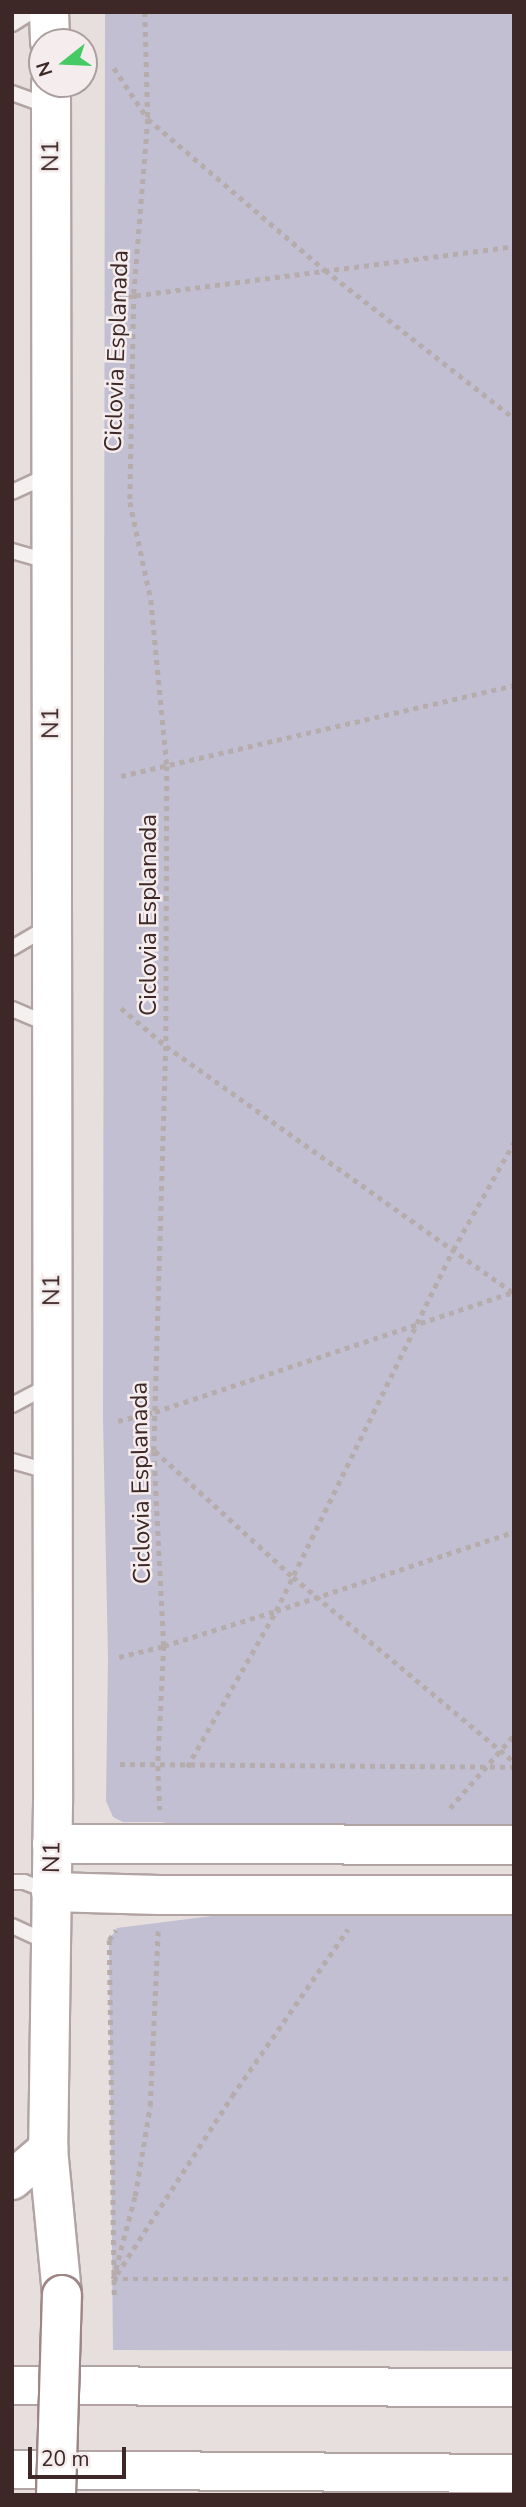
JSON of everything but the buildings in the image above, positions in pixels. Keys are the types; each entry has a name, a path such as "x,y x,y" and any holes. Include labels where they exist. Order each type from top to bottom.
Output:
{"main road":[{"name":"N1","path":"51,98 52,1844 48,2149 62,2295 56,2495"},
{"path":"52,1844 514,1845"},
{"path":"51,1892 159,1895 514,1895"},
{"path":"12,2180 48,2149"},
{"path":"12,2385 514,2387"},
{"path":"12,2469 514,2473"}],"lane":[{"path":"12,24 31,12"},
{"path":"12,492 50,475"},
{"path":"12,551 51,562"},
{"path":"12,948 52,925"},
{"path":"12,1009 52,1026"},
{"path":"12,1405 52,1384"},
{"path":"12,1461 52,1472"},
{"path":"12,1882 23,1882 51,1892"},
{"path":"12,1926 51,1943"}],"path":[{"name":"Ciclovia Esplanada","path":"145,12 148,119 134,294 130,502 151,600 167,766 166,1046 154,1451 164,1646 159,1766 161,1822"},
{"path":"114,68 148,119 325,270 514,418"},
{"path":"116,298 514,246"},
{"path":"121,776 514,685"},
{"path":"121,1008 166,1046 513,1292"},
{"path":"187,1767 276,1611 453,1250 514,1142"},
{"path":"118,1421 155,1412 513,1292"},
{"path":"154,1451 293,1577 514,1762"},
{"path":"119,1657 276,1611 514,1532"},
{"path":"449,1809 514,1735"},
{"path":"120,1764 187,1767 257,1763 514,1768"},
{"path":"113,2279 135,2196 150,2106 158,1924"},
{"path":"113,2279 232,2096 350,1926"},
{"path":"109,1940 114,2295"},
{"path":"113,2279 514,2279"}],"shaded area":[{"path":"105,12 514,12 514,1830 234,1833 161,1822 123,1822 113,1817 106,1801 108,1658 103,1420"},
{"path":"236,1913 514,1913 514,2351 113,2350 109,1940 117,1928"}]}
